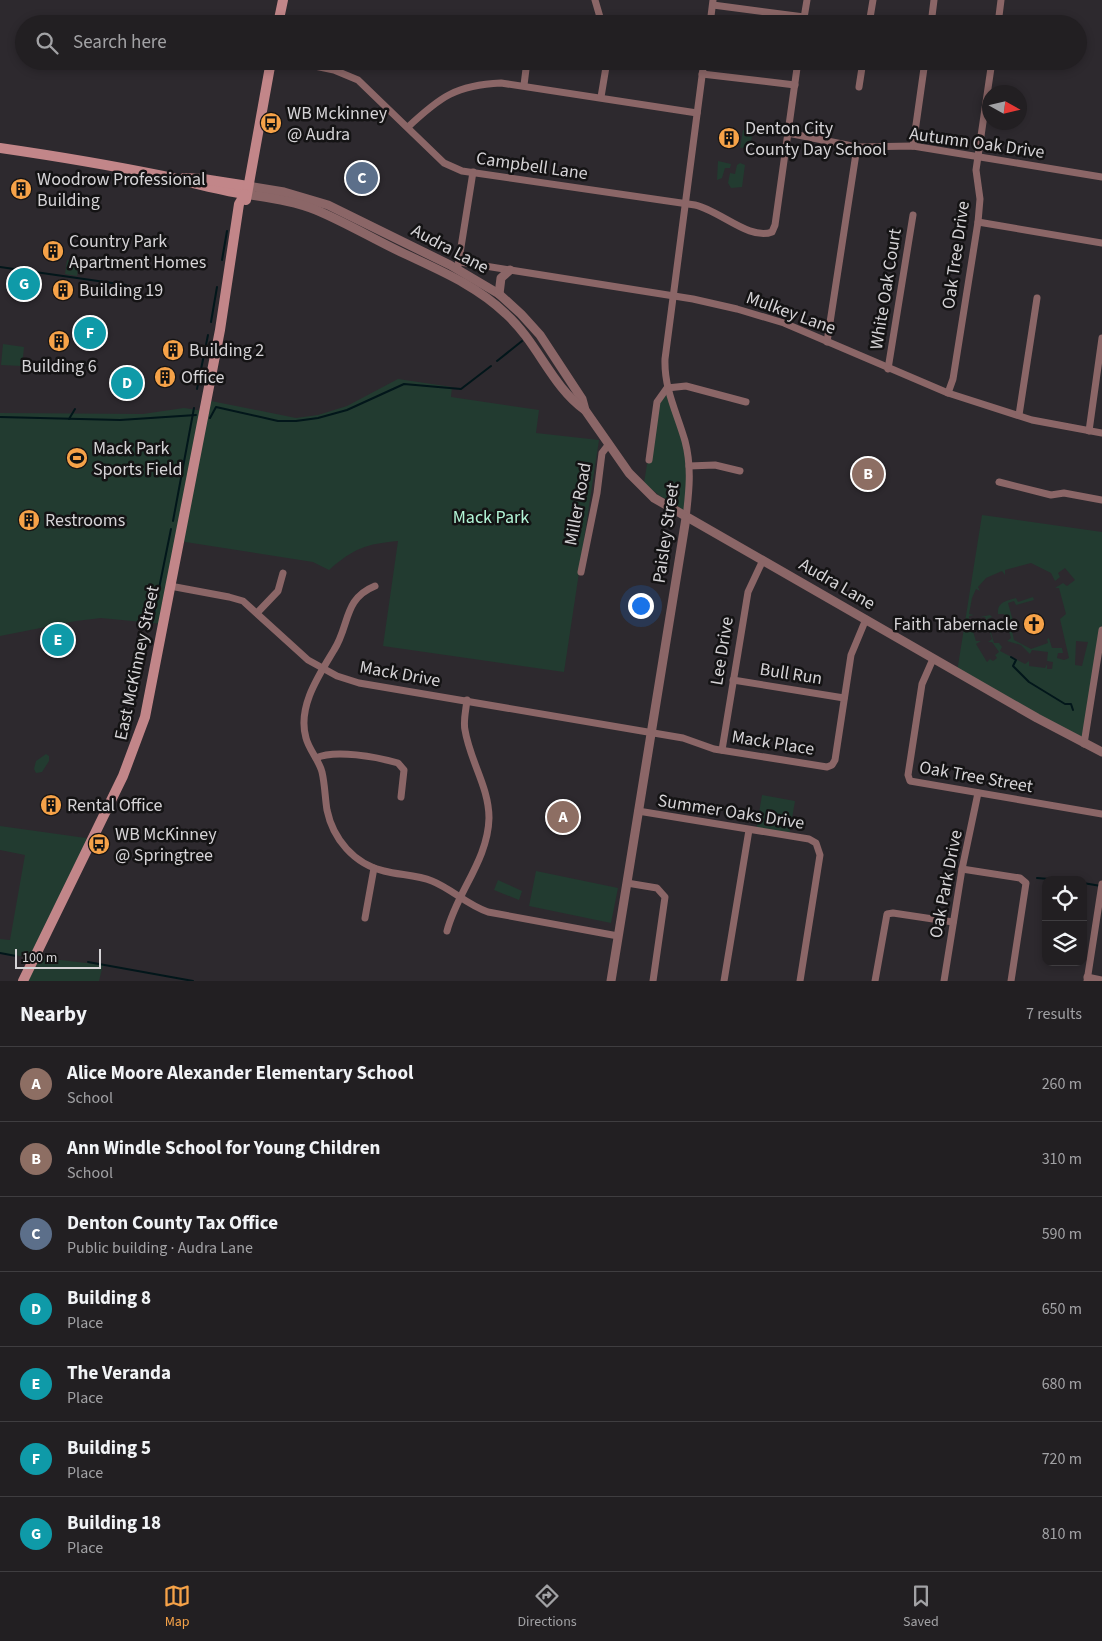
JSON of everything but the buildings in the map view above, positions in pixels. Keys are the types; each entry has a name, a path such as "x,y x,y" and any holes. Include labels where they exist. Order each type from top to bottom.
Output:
{"main road":[{"path":"280,15 283,0"},
{"name":"East McKinney Street","path":"23,981 115,794 135,748 148,701 220,330 234,268 269,70"},
{"path":"0,148 173,178 203,179 247,190"}],"street":[{"path":"595,0 599,15"},
{"path":"805,15 807,0"},
{"path":"870,15 873,0"},
{"path":"932,15 934,0"},
{"path":"999,15 1001,0"},
{"path":"713,3 777,15"},
{"name":"Campbell Lane","path":"334,70 358,80 444,163 462,171 705,207 750,232 760,234 772,232 778,206 788,133"},
{"path":"524,85 526,70"},
{"path":"601,97 606,70"},
{"name":"Paisley Street","path":"611,981 690,492 689,466 685,442 667,388 665,359 703,70"},
{"path":"788,133 797,70"},
{"path":"860,87 862,70"},
{"path":"913,146 924,70"},
{"name":"Oak Tree Drive","path":"948,393 953,379 978,222 978,158 991,70"},
{"path":"702,74 795,85"},
{"path":"408,127 430,106 449,94 475,84 501,83 524,85 697,112"},
{"name":"Autumn Oak Drive","path":"788,133 857,147 913,146 1102,177"},
{"path":"827,342 857,147"},
{"path":"457,269 473,172"},
{"name":"Audra Lane","path":"247,190 311,199 354,223 457,269 498,294 520,314 555,357 582,399 585,410"},
{"name":"White Oak Court","path":"888,369 913,215"},
{"path":"978,222 1102,242"},
{"name":"Audra Lane","path":"457,269 527,336 572,401 585,410 643,490 686,518 866,619 933,659 1084,744 1102,752"},
{"name":"Mulkey Lane","path":"457,269 510,270 672,296 760,315 784,322 888,369 948,393 1019,415 1102,433"},
{"path":"498,294 501,278 510,270"},
{"path":"1019,415 1037,298"},
{"path":"1089,431 1102,338"},
{"path":"546,364 555,357"},
{"path":"649,460 656,402 667,388 686,386 746,402"},
{"name":"Miller Road","path":"581,572 598,493 602,453 610,444"},
{"path":"689,466 715,465 740,471"},
{"path":"999,482 1051,495 1064,493 1102,500"},
{"name":"Lee Drive","path":"722,750 748,592 762,560"},
{"path":"257,613 278,591 283,573"},
{"name":"Mack Drive","path":"170,586 237,599 257,613 298,652 323,669 344,679 367,685 467,700 651,734"},
{"path":"375,586 362,592 353,601 343,636 310,693 304,726 306,740 322,772 328,812 336,834 352,854 374,868 429,880 478,908 499,916 618,936"},
{"name":"Mack Place","path":"651,734 691,740 722,750 830,766 835,760 852,651 866,619"},
{"path":"1084,744 1102,630"},
{"name":"Oak Tree Street","path":"933,659 922,684 908,779 912,782 1102,814"},
{"name":"Bull Run","path":"733,680 844,698"},
{"path":"447,931 459,898 482,855 489,820 486,794 465,730 467,700"},
{"path":"316,758 324,754 337,754 398,763 404,770 401,797"},
{"name":"Oak Park Drive","path":"944,981 962,868 978,793"},
{"name":"Summer Oaks Drive","path":"638,812 809,839 818,845 820,855 800,981"},
{"path":"724,981 749,830"},
{"path":"365,918 374,868"},
{"path":"962,868 1020,878 1026,883 1010,981"},
{"path":"627,883 657,888 665,896 653,981"},
{"path":"1102,884 1087,979 1102,980"},
{"path":"875,981 887,914 893,913 953,922"}],"green space":[{"path":"743,130 753,131 750,147 740,148"},
{"path":"718,161 731,164 730,168 725,168 722,178 717,180"},
{"path":"740,163 745,165 742,187 731,188 728,183 730,173 735,174 737,165"},
{"path":"67,260 79,262 77,276 65,274"},
{"path":"3,344 24,347 22,366 1,365"},
{"name":"Mack Park","path":"398,379 452,387 451,397 539,410 536,433 599,440 564,672 383,646 398,541 361,548 329,570 313,562 179,541 163,624 101,618 0,636 0,413 143,414 184,408 204,411 211,401 296,418 318,415 347,406"},
{"path":"667,388 685,443 687,512 660,496 644,483 657,402"},
{"path":"982,515 1102,532 1102,630 1084,744 957,672","holes":["1031,563 1051,573 1055,581 1060,577 1058,573 1065,568 1075,580 1067,586 1063,583 1055,588 1059,588 1066,614 1060,619 1069,658 1064,660 1057,658 1058,653 1063,653 1062,648 1052,648 1049,638 1047,639 1048,643 1031,649 1014,640 1010,622 1013,621 1008,603 1014,601 1016,605 1034,600 1033,597 1018,602 1016,598 1006,601 999,607 998,614 1004,614 1011,638 1007,641 1021,645 1030,654 1032,650 1048,652 1047,661 1053,662 1052,669 1047,669 1047,664 1045,668 1029,666 1029,661 1025,664 1000,651 1002,647 999,643 994,643 987,619 992,617 990,615 980,617 985,617 992,639 988,642 992,642 999,652 995,655 997,658 993,661 990,659 987,662 976,644 981,641 976,641 969,619 969,616 974,615 969,614 972,598 976,589 980,591 978,587 986,578 1002,571 1005,575 1005,570","1076,641 1088,642 1082,666 1075,665"]},
{"path":"46,754 49,756 49,761 42,772 36,773 34,769 36,761"},
{"path":"762,795 795,801 789,836 756,831"},
{"path":"0,826 93,839 35,957 103,965 99,981 23,981 34,958 0,953 0,939 10,940 25,855 0,850"},
{"path":"536,871 618,888 611,923 529,906"},
{"path":"498,880 522,891 519,900 494,890"}],"waterway":[{"path":"222,260 227,231"},
{"path":"0,267 126,285"},
{"path":"211,322 217,287"},
{"path":"197,389 208,335"},
{"path":"497,361 522,341"},
{"path":"210,418 216,407 278,421 318,418 347,410 404,384 461,389 491,366"},
{"path":"173,521 194,408"},
{"path":"69,419 75,409"},
{"path":"0,417 120,420 196,415"},
{"path":"152,623 171,529"},
{"path":"1011,657 1016,660 1013,666 1029,682 1065,704 1071,704 1073,710"},
{"path":"1037,878 1042,878"},
{"path":"1087,884 1101,886"},
{"path":"0,953 16,956"},
{"path":"88,962 193,981"}],"place":[{"name":"WB Mckinney @ Audra","path":"271,123"},
{"name":"Denton City County Day School","path":"729,138"},
{"name":"Denton County Tax Office","path":"362,178"},
{"name":"Woodrow Professional Building","path":"21,189"},
{"name":"Country Park Apartment Homes","path":"53,251"},
{"name":"Building 18","path":"24,284"},
{"name":"Building 19","path":"63,290"},
{"name":"Building 5","path":"90,333"},
{"name":"Building 6","path":"59,341"},
{"name":"Building 2","path":"173,350"},
{"name":"Office","path":"165,377"},
{"name":"Building 8","path":"127,383"},
{"name":"Mack Park Sports Field","path":"77,458"},
{"name":"Ann Windle School for Young Children","path":"868,474"},
{"name":"Restrooms","path":"29,520"},
{"name":"Faith Tabernacle","path":"1034,624"},
{"name":"The Veranda","path":"58,640"},
{"name":"Rental Office","path":"51,805"},
{"name":"Alice Moore Alexander Elementary School","path":"563,817"},
{"name":"WB McKinney @ Springtree","path":"99,844"}]}
